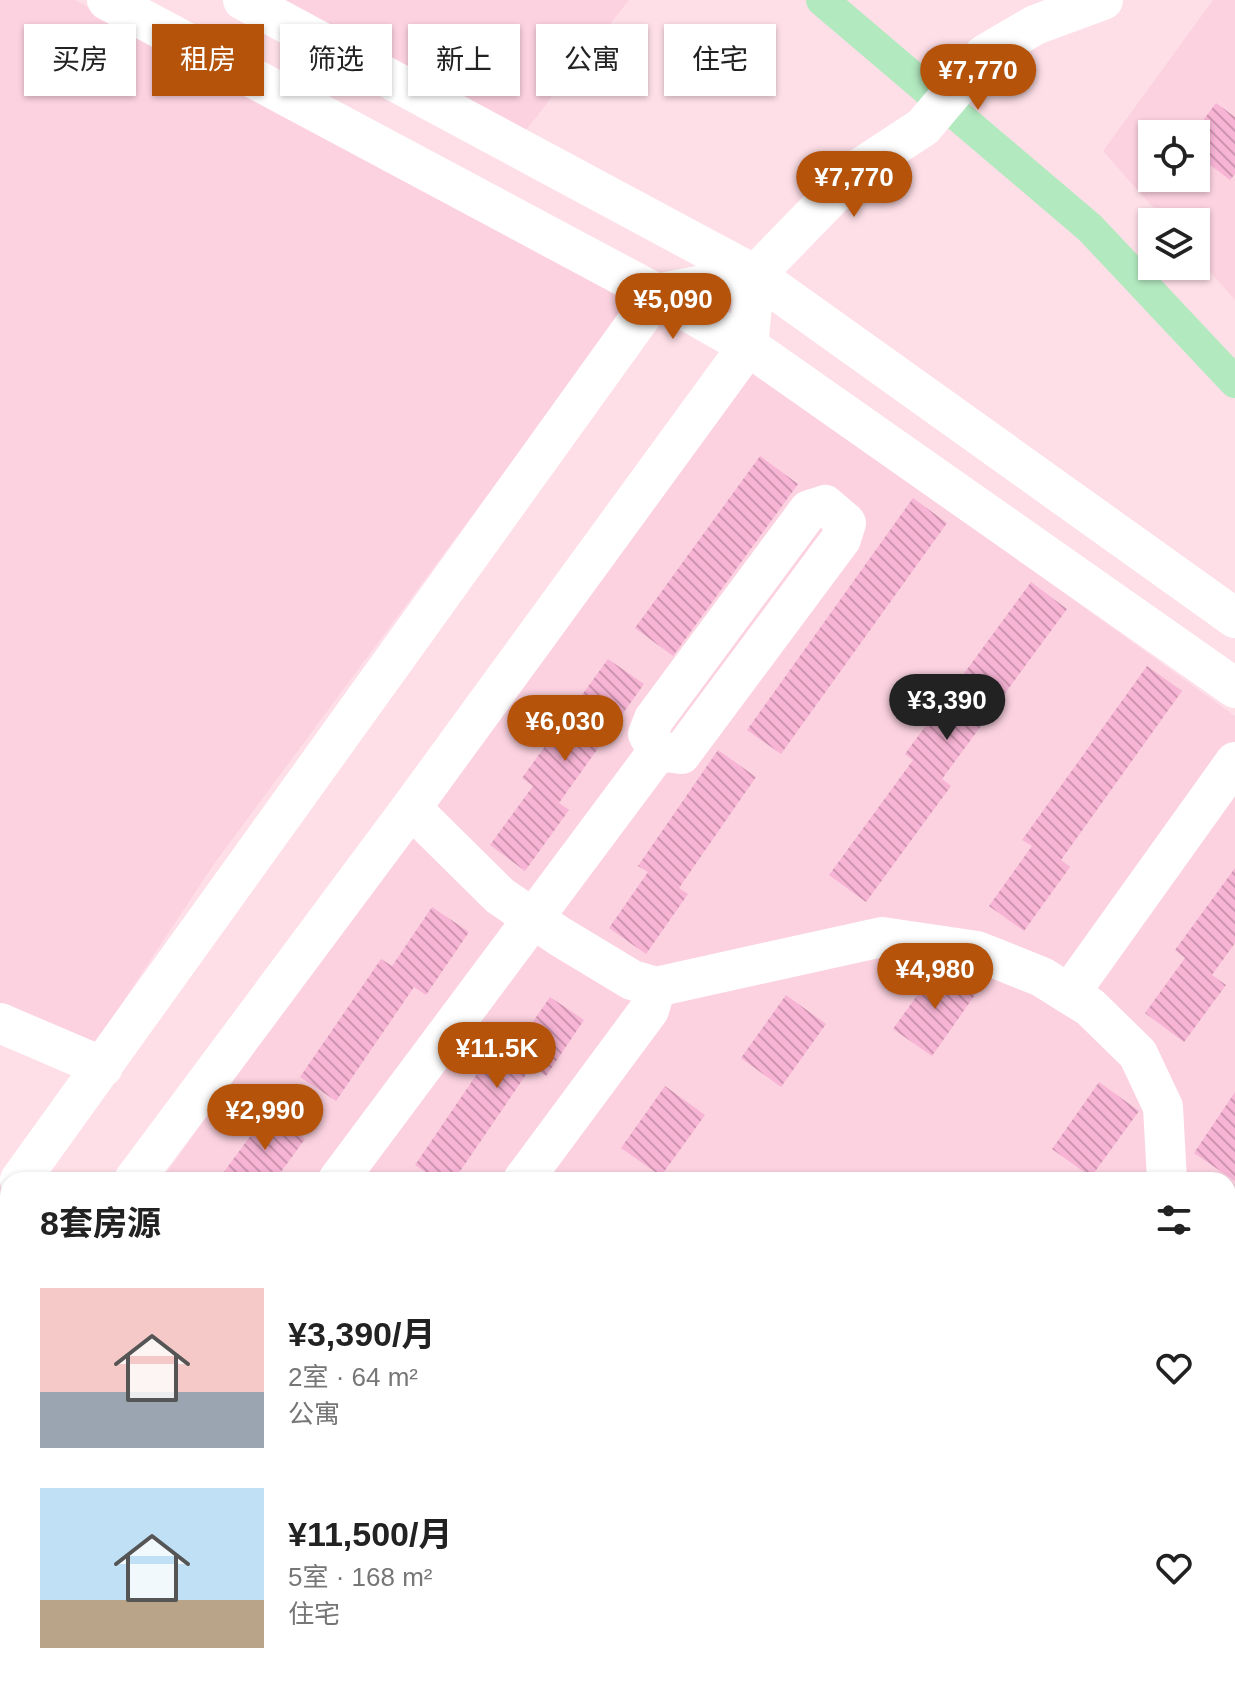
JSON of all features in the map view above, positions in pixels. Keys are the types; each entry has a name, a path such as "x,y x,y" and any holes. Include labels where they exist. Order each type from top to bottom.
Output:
{"street":[{"path":"107,0 657,294 748,346 1235,688"},
{"path":"243,0 755,275 1235,618"},
{"path":"26,1172 657,294 755,275 856,171 923,127 984,55 1035,25 1103,0"},
{"path":"140,1172 411,808 748,346 755,275"},
{"path":"825,505 846,523 841,539 681,754 658,751 648,734 654,719 809,510 825,505"},
{"path":"344,1172 658,751"},
{"path":"1069,994 1235,762"},
{"path":"411,808 500,896 632,980 656,987 882,937 977,951 1042,977 1090,1007 1138,1054 1163,1107 1167,1172"},
{"path":"529,1172 649,1010 656,987"},
{"path":"0,1023 103,1067"}],"shaded area":[{"path":"0,0 75,0 120,24 24,24 24,96 136,96 136,33 152,41 152,96 253,96 632,300 214,864 93,1047 0,1004"},
{"path":"271,0 629,0 610,24 536,24 536,96 553,96 522,135 449,96 520,96 520,24 408,24 408,74 392,65 392,24 316,24"},
{"path":"1213,0 1235,0 1235,300 1210,272 1210,208 1154,208 1139,192 1210,192 1210,120 1138,120 1138,190 1103,151"},
{"path":"751,368 1235,716 1235,1172 167,1172"}],"building":[{"path":"1216,103 1235,117 1235,174 1230,180 1210,165 1210,120 1203,120"},
{"path":"760,456 798,484 673,656 635,628"},
{"path":"913,498 947,523 781,754 747,730"},
{"path":"1031,582 1067,609 942,779 951,786 866,902 829,875 913,760 905,754"},
{"path":"608,659 644,684 559,803 569,810 525,871 490,845 533,786 522,778"},
{"path":"1147,666 1182,691 1061,860 1070,867 1024,931 989,906 1032,846 1022,840"},
{"path":"718,750 756,777 679,888 688,894 646,954 609,928 648,872 638,866"},
{"path":"1235,868 1235,943 1212,975 1226,985 1184,1042 1145,1013 1185,958 1175,950"},
{"path":"432,907 469,932 426,995 414,987 336,1101 300,1077 381,959 392,966"},
{"path":"939,965 977,992 932,1056 893,1029"},
{"path":"786,995 826,1024 781,1087 741,1058"},
{"path":"550,997 584,1020 546,1076 532,1066 459,1172 425,1172 415,1165 496,1046 510,1055"},
{"path":"1099,1082 1139,1111 1095,1172 1084,1172 1052,1149"},
{"path":"665,1086 705,1115 664,1172 655,1172 621,1148"},
{"path":"1235,1092 1235,1172 1222,1172 1194,1153"},
{"path":"268,1112 305,1139 281,1172 224,1172"}],"waterway":[{"path":"822,0 1090,228 1235,382"}]}
